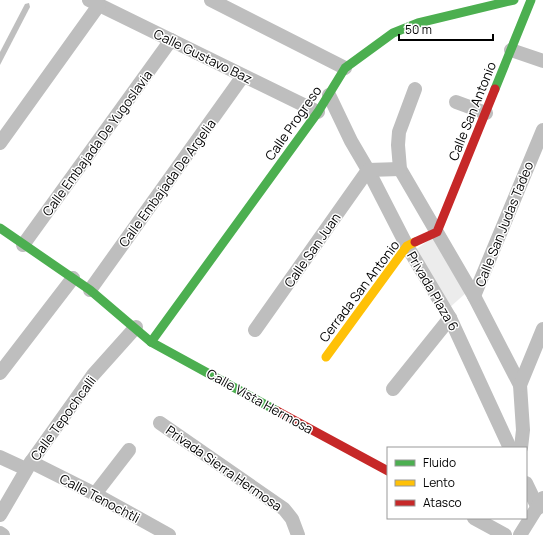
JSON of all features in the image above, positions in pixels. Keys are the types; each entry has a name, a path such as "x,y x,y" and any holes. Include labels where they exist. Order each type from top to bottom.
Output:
{"street":[{"path":"211,0 345,68"},
{"name":"Calle Progreso","path":"152,342 318,112 345,68 393,33 418,23 514,0"},
{"name":"Calle San Antonio","path":"437,232 531,0"},
{"path":"0,143 94,2"},
{"name":"Calle Gustavo Baz","path":"94,2 318,112"},
{"name":"Calle Embajada De Yugoslavia","path":"23,245 171,40"},
{"path":"511,50 543,61"},
{"name":"Calle Embajada De Argelia","path":"90,290 243,76"},
{"path":"415,89 399,132 398,145 400,169 474,296 520,385 523,430 521,447"},
{"name":"Privada Plaza 6","path":"329,94 351,141 368,170 407,246 450,318 510,447"},
{"path":"456,102 486,113"},
{"name":"Calle San Judas Tadeo","path":"474,296 543,130"},
{"path":"368,170 400,169"},
{"name":"Calle San Juan","path":"255,330 368,170"},
{"name":"Cerrada San Antonio","path":"326,357 407,246 437,232"},
{"name":"Calle Vista Hermosa","path":"2,234 23,245 90,290 136,327 152,342 387,470"},
{"path":"0,373 73,278"},
{"path":"393,390 450,318"},
{"name":"Calle Tepochcalli","path":"0,515 29,466 93,375 136,327"},
{"path":"520,385 543,329"},
{"name":"Privada Sierra Hermosa","path":"160,423 284,509 292,519 298,535"},
{"path":"95,494 129,450"},
{"name":"Calle Tenochtli","path":"0,457 29,466 95,494 169,535"},
{"path":"520,535 540,503 527,484"},
{"path":"476,519 505,535"}],"shaded area":[{"path":"29,3 30,7 0,65 0,52 25,4"},
{"path":"435,236 467,292 449,308 415,250"}],"traffic: fast":[{"path":"151,342 318,112 345,68 393,33 418,23 514,0"},
{"path":"495,89 531,0"},
{"path":"0,228 90,290 151,342 277,411"}],"traffic: slow":[{"path":"326,357 407,246 415,242"}],"traffic: jam":[{"path":"415,242 437,232 495,89"},
{"path":"277,411 387,470"}]}
